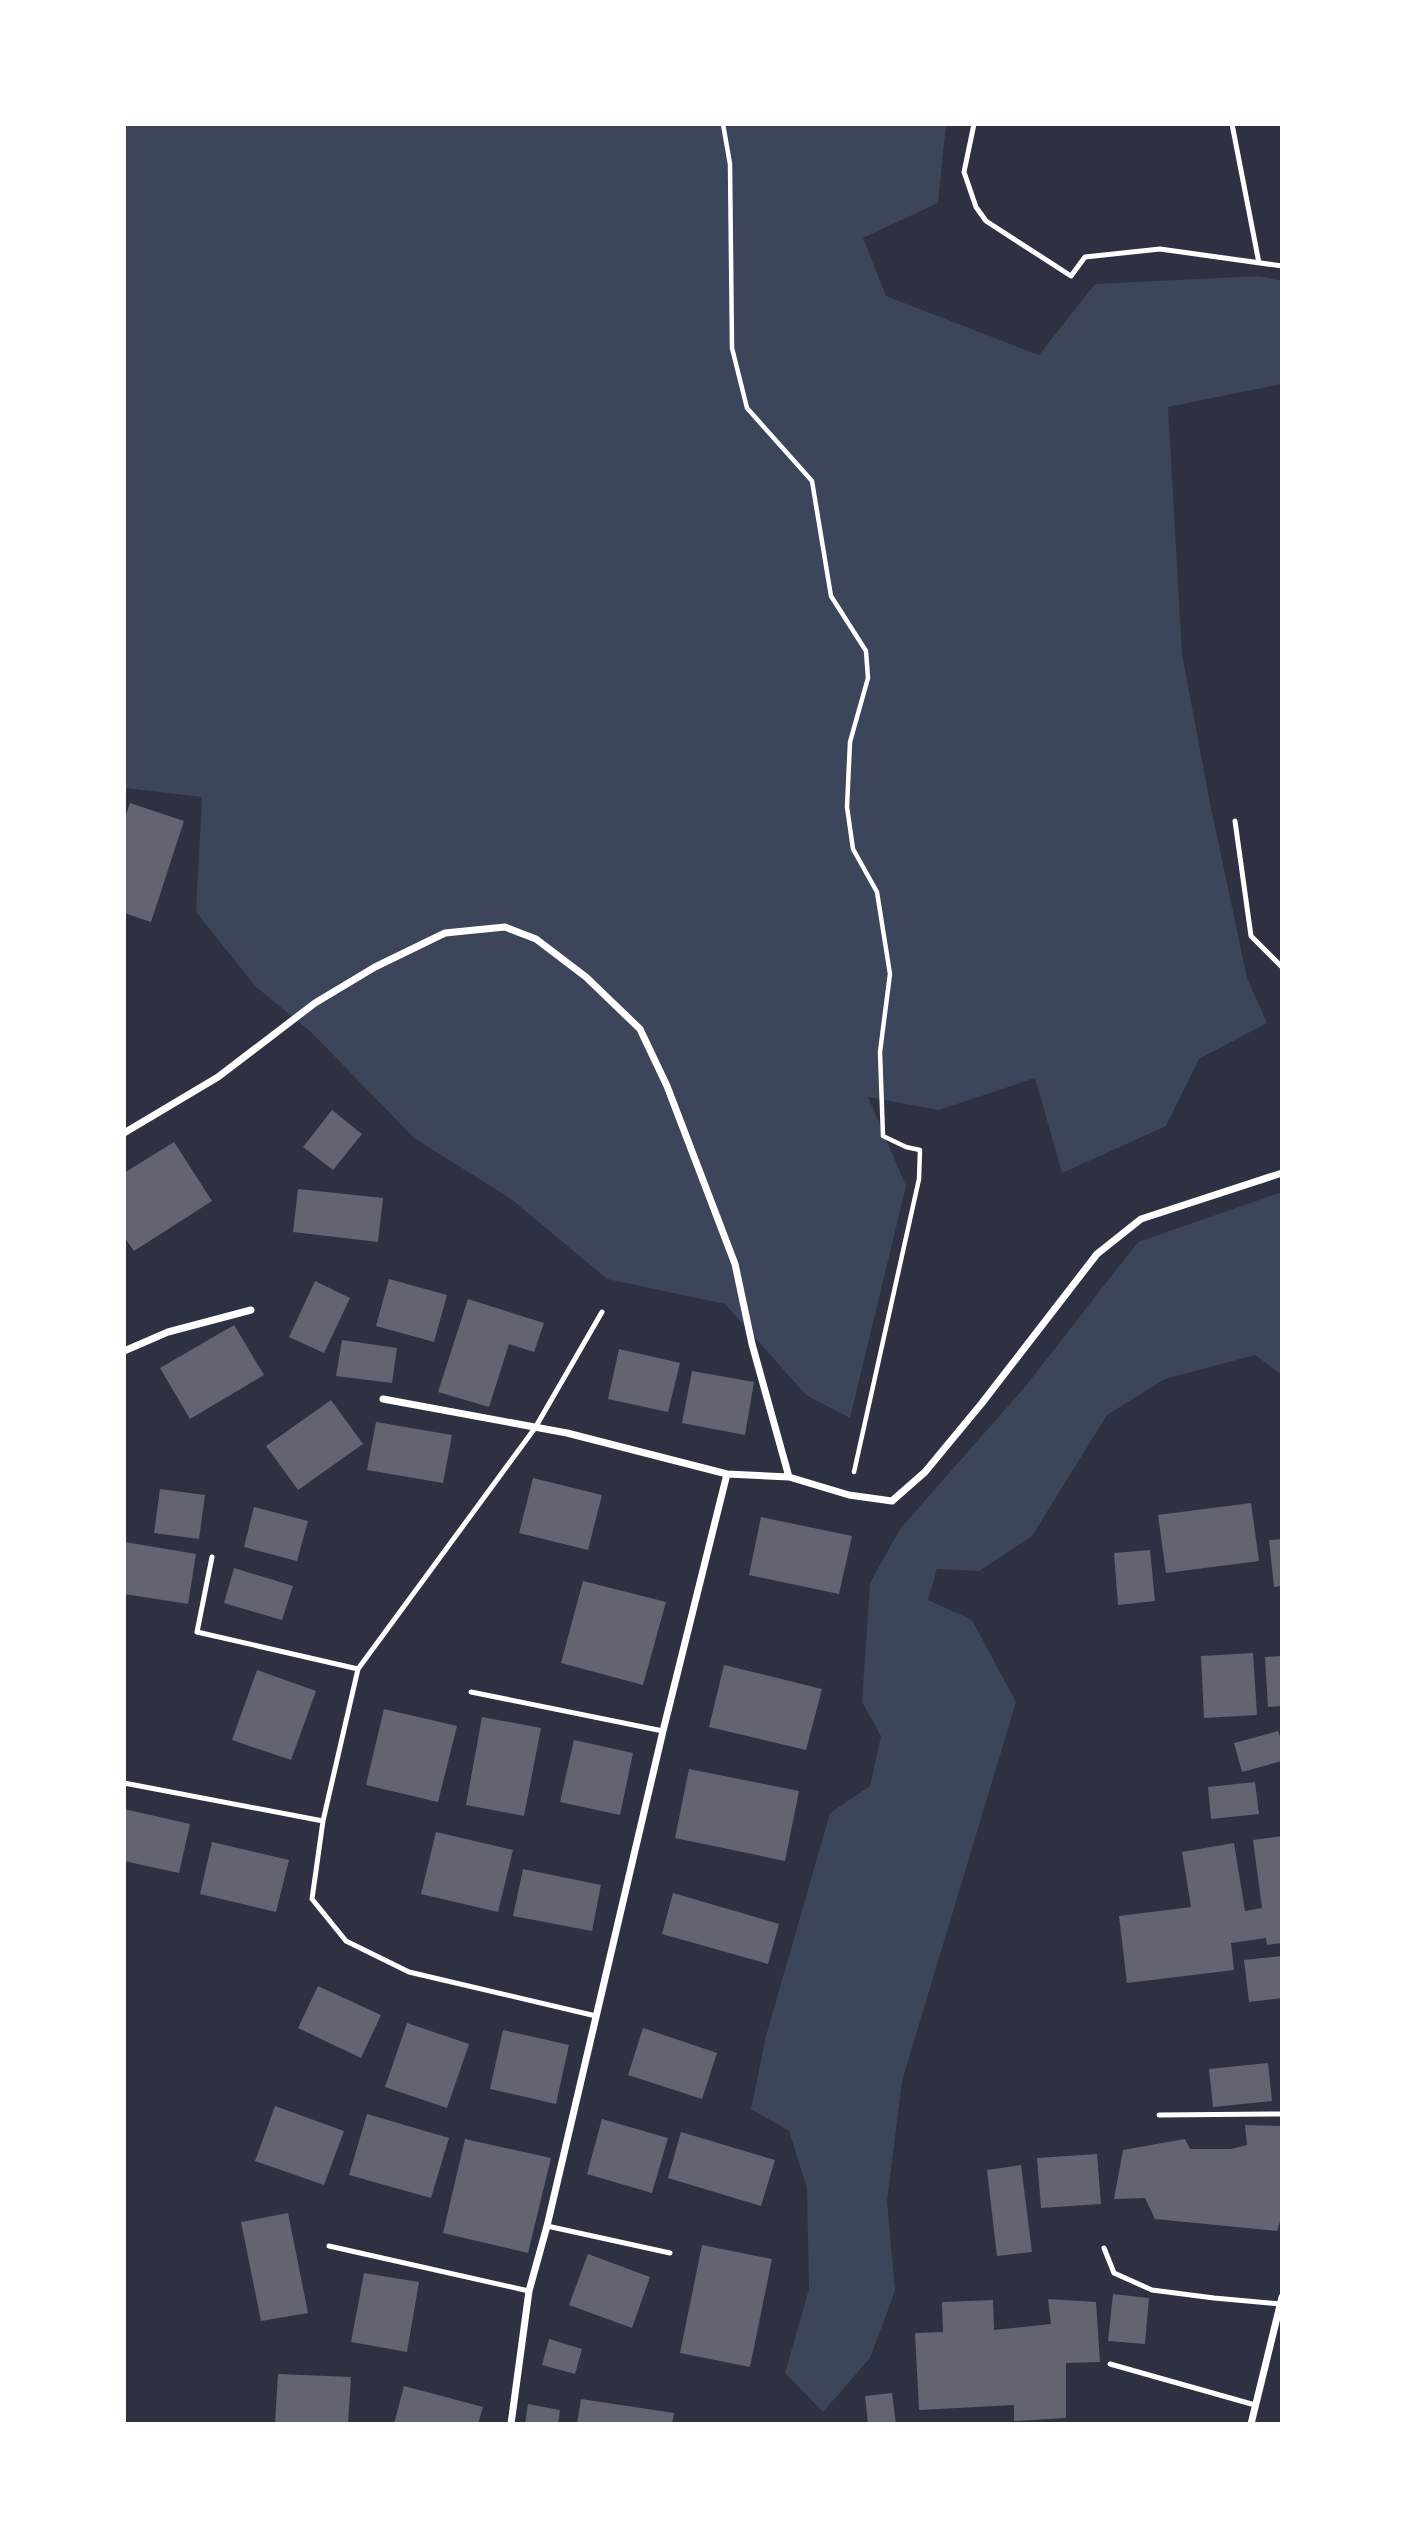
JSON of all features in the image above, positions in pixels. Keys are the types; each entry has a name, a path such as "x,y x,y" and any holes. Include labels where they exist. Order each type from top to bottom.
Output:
{"street":[{"path":"124,1133 218,1077 316,1003 375,967 444,933 505,927 536,939 586,977 640,1029 662,1074 694,1151 735,1264 752,1344 789,1477"},
{"path":"383,1399 567,1433 727,1474 789,1477 849,1495 892,1501 925,1472 1097,1254 1141,1219 1282,1174"},
{"path":"124,1351 168,1332 251,1310"},
{"path":"511,2424 528,2291 547,2226 663,1731 727,1474"},
{"path":"1251,2424 1281,2300"}],"lane":[{"path":"974,124 964,172 976,207 986,221 1071,276 1085,257 1160,248 1282,266"},
{"path":"1232,124 1259,263"},
{"path":"1235,821 1251,936 1282,967"},
{"path":"597,2016 409,1972 346,1941 312,1899 323,1821 358,1669 535,1428 602,1312"},
{"path":"212,1557 197,1632 358,1669"},
{"path":"471,1692 663,1731"},
{"path":"124,1783 323,1821"},
{"path":"1159,2115 1282,2114"},
{"path":"547,2226 670,2253"},
{"path":"329,2246 528,2291"},
{"path":"1104,2248 1114,2273 1152,2290 1213,2298 1281,2300"},
{"path":"1110,2364 1255,2405"}],"path":[{"path":"723,124 730,164 732,348 747,408 811,481 831,596 866,651 868,678 850,742 847,807 853,849 877,892 890,974 880,1052 883,1136 906,1147 920,1150 919,1179 849,1495"}],"shaded area":[{"path":"124,124 946,124 938,203 863,238 886,296 1039,355 1095,284 1259,276 1282,281 1282,384 1168,407 1182,654 1247,978 1267,1023 1199,1059 1166,1126 1062,1173 1035,1078 939,1110 868,1097 906,1186 850,1418 806,1395 725,1304 607,1279 511,1199 414,1138 311,1032 255,986 196,912 202,797 124,788"},
{"path":"1282,1192 1282,1375 1255,1355 1165,1379 1107,1415 1032,1536 979,1571 937,1569 928,1600 972,1620 1016,1702 902,2081 887,2201 895,2291 870,2358 823,2412 785,2373 809,2289 807,2188 789,2131 751,2109 766,2036 830,1813 870,1786 881,1736 862,1702 870,1583 900,1529 1024,1388 1138,1242"}],"building":[{"path":"130,803 184,821 151,922 124,913 124,821"},
{"path":"332,1110 362,1134 333,1170 303,1147"},
{"path":"174,1142 212,1201 134,1251 124,1237 124,1173"},
{"path":"298,1189 383,1198 378,1242 293,1232"},
{"path":"389,1279 447,1295 434,1342 376,1326"},
{"path":"315,1281 350,1298 324,1353 289,1337"},
{"path":"468,1299 544,1323 534,1352 509,1344 489,1407 438,1392"},
{"path":"234,1325 264,1375 190,1419 160,1368"},
{"path":"342,1340 397,1348 392,1383 336,1376"},
{"path":"619,1349 680,1363 668,1412 608,1399"},
{"path":"692,1371 754,1382 745,1435 682,1423"},
{"path":"331,1400 363,1444 298,1490 266,1446"},
{"path":"376,1422 452,1435 443,1483 367,1470"},
{"path":"533,1478 602,1495 588,1550 519,1533"},
{"path":"160,1489 205,1495 199,1539 154,1533"},
{"path":"1251,1503 1259,1561 1166,1573 1158,1515"},
{"path":"254,1507 308,1521 297,1561 244,1547"},
{"path":"761,1517 852,1536 839,1594 749,1575"},
{"path":"1282,1539 1282,1586 1274,1587 1269,1540"},
{"path":"125,1542 196,1554 188,1604 124,1594"},
{"path":"1150,1550 1155,1601 1118,1605 1114,1553"},
{"path":"234,1568 293,1586 282,1620 224,1603"},
{"path":"583,1581 666,1602 643,1685 561,1663"},
{"path":"1253,1653 1257,1715 1204,1718 1201,1656"},
{"path":"1282,1656 1282,1706 1268,1707 1265,1657"},
{"path":"724,1665 822,1689 806,1750 709,1727"},
{"path":"257,1670 316,1691 291,1760 232,1740"},
{"path":"384,1709 457,1726 438,1802 366,1785"},
{"path":"482,1717 541,1728 524,1816 466,1805"},
{"path":"1278,1731 1282,1742 1282,1761 1242,1772 1234,1743"},
{"path":"574,1740 633,1753 620,1815 560,1802"},
{"path":"689,1769 799,1791 785,1861 675,1838"},
{"path":"1255,1782 1259,1814 1211,1819 1208,1787"},
{"path":"124,1809 190,1824 179,1873 124,1861"},
{"path":"436,1832 513,1850 498,1912 421,1894"},
{"path":"1282,1836 1282,1943 1267,1945 1266,1938 1231,1943 1234,1970 1127,1983 1119,1916 1191,1907 1182,1852 1234,1843 1245,1911 1262,1908 1253,1840"},
{"path":"212,1842 289,1860 276,1912 200,1894"},
{"path":"523,1869 601,1885 592,1931 513,1916"},
{"path":"673,1893 779,1924 768,1964 662,1934"},
{"path":"1282,1956 1282,1998 1249,2002 1244,1960"},
{"path":"318,1986 381,2015 361,2058 298,2028"},
{"path":"407,2023 469,2044 447,2108 385,2087"},
{"path":"643,2028 717,2053 702,2099 628,2075"},
{"path":"503,2030 569,2045 556,2104 490,2089"},
{"path":"1268,2063 1272,2101 1213,2107 1209,2069"},
{"path":"275,2106 344,2131 324,2185 255,2161"},
{"path":"367,2114 449,2138 431,2198 349,2175"},
{"path":"602,2119 668,2138 652,2193 587,2174"},
{"path":"1245,2125 1282,2126 1282,2215 1277,2231 1155,2219 1145,2198 1114,2199 1123,2150 1185,2139 1190,2149 1231,2149 1247,2145"},
{"path":"681,2132 775,2160 761,2206 668,2178"},
{"path":"465,2139 551,2158 528,2253 443,2233"},
{"path":"1097,2154 1101,2204 1041,2208 1037,2158"},
{"path":"1021,2165 1032,2252 997,2256 987,2170"},
{"path":"288,2213 308,2313 261,2321 241,2222"},
{"path":"702,2245 772,2259 750,2367 680,2353"},
{"path":"588,2254 650,2277 632,2328 569,2305"},
{"path":"364,2273 419,2282 407,2352 351,2342"},
{"path":"1113,2294 1149,2298 1145,2344 1108,2341"},
{"path":"1048,2299 1096,2302 1100,2362 1066,2363 1066,2418 1014,2421 1014,2405 919,2410 915,2333 943,2332 942,2302 993,2300 994,2330 1051,2324"},
{"path":"549,2339 582,2349 575,2374 542,2365"},
{"path":"278,2374 351,2377 348,2424 275,2424"},
{"path":"404,2386 483,2407 478,2424 394,2424"},
{"path":"892,2393 896,2424 868,2424 865,2396"},
{"path":"581,2399 674,2413 672,2424 577,2424"},
{"path":"528,2404 560,2410 558,2424 525,2424"}]}
